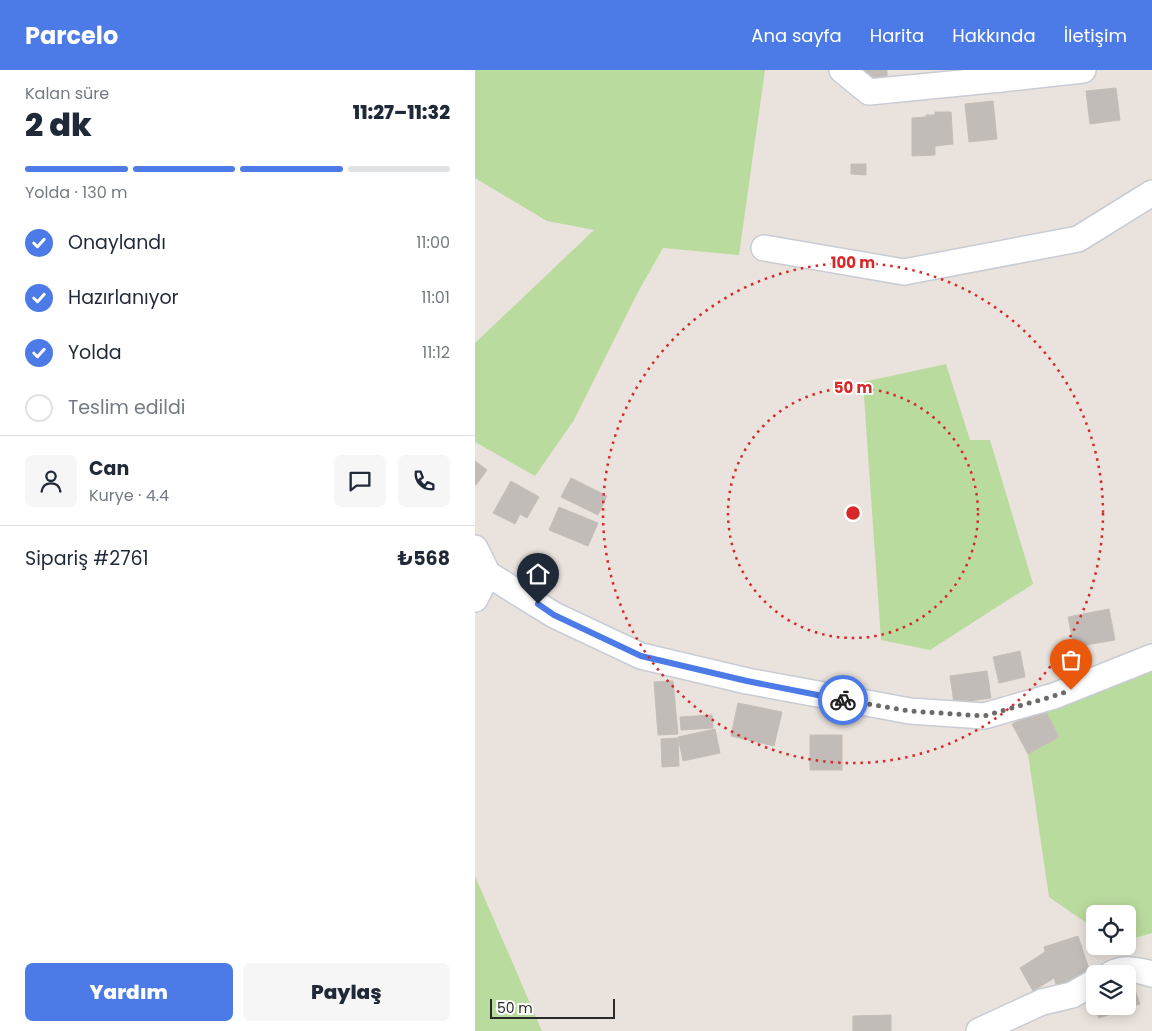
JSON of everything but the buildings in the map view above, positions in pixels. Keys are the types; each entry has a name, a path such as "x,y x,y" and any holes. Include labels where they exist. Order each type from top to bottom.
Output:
{"street":[{"path":"842,70 869,92 1005,75 1083,70"},
{"path":"764,248 904,272 1078,239 1152,194"},
{"path":"475,548 488,574 554,615 641,656 747,681 910,711 984,716 1054,696 1152,657"},
{"path":"475,599 488,574"},
{"path":"1136,970 1152,974"},
{"path":"979,1031 1041,1002 1072,995 1086,987"}],"green space":[{"path":"475,70 765,70 739,255 663,248 638,292 574,420 535,476 475,442 475,343 594,230 547,221 475,178"},
{"path":"946,364 970,440 990,440 1033,584 930,650 881,640 863,382"},
{"path":"1152,657 1152,933 1136,938 1136,905 1086,905 1086,923 1049,897 1028,754 1059,737 1044,708"},
{"path":"475,876 542,1031 475,1031"}],"way so far":[{"path":"843,700 910,711 984,716 1071,690"}],"route":[{"path":"538,604 554,615 641,656 747,681 843,700"}]}
